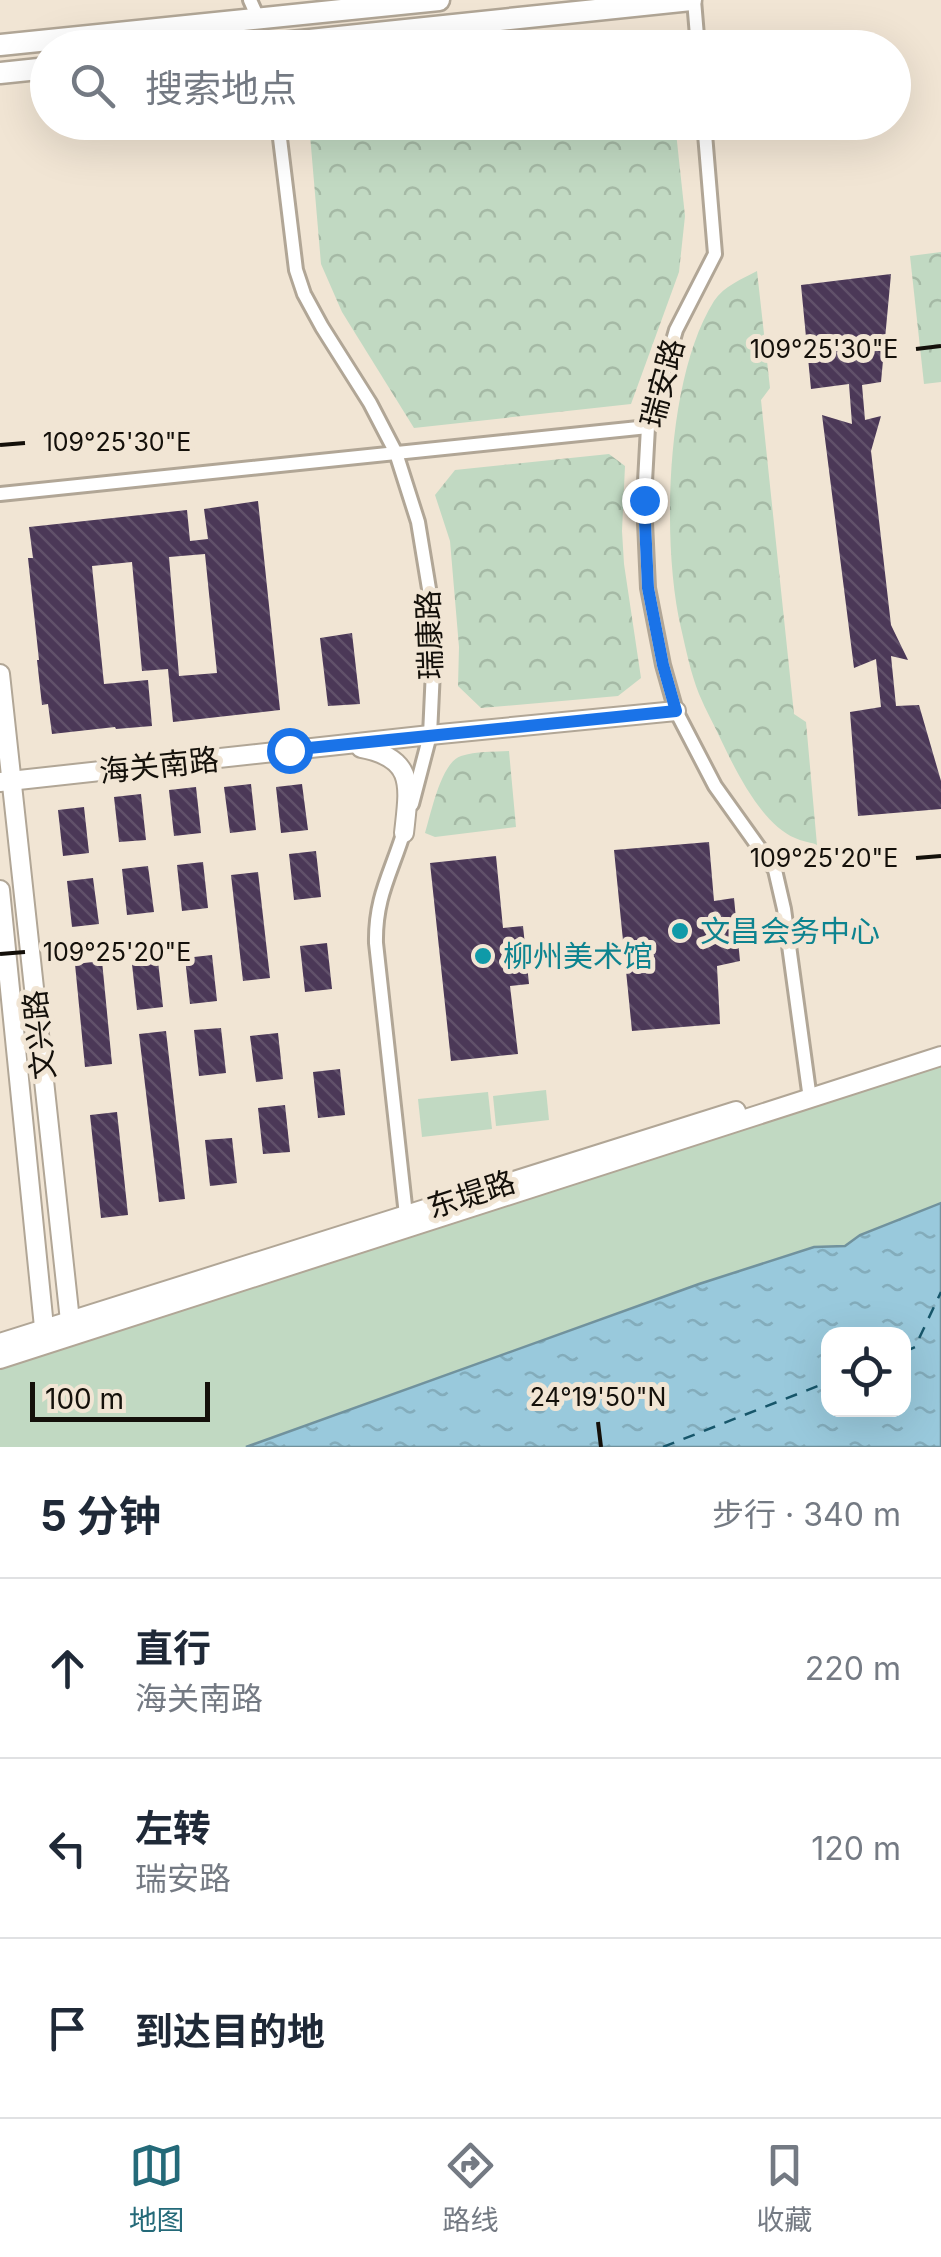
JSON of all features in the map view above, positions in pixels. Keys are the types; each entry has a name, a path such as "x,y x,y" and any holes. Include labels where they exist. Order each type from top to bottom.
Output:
{"main road":[{"path":"110,30 254,9 439,0"},
{"path":"417,30 692,0"},
{"path":"0,46 30,42"},
{"path":"0,73 30,70"},
{"name":"文兴路","path":"0,674 6,782 71,1328"},
{"name":"海关南路","path":"6,782 676,711"},
{"path":"340,745 382,753 398,764 408,790 404,832"},
{"name":"文兴路","path":"0,890 45,1336"},
{"path":"809,1094 941,1044"},
{"path":"0,1343 45,1336 809,1094 941,1056"},
{"path":"0,1358 45,1336"}],"street":[{"path":"692,0 696,30"},
{"name":"瑞康路","path":"280,140 296,270 322,327 370,402 396,453 418,522 431,601 430,735 404,832 376,914 376,944 409,1221"},
{"name":"瑞安路","path":"706,140 715,254 676,330 648,427 644,500 648,588 676,711 715,786 775,870 784,909 809,1094"},
{"path":"0,494 648,427"}],"green space":[{"path":"310,140 677,140 685,216 679,272 631,404 414,428 342,312 321,264"},
{"path":"941,252 941,382 924,384 910,256"},
{"path":"757,271 770,388 761,400 794,714 806,722 817,845 783,831 761,810 743,782 696,686 675,592 671,551 672,461 686,372 698,333 714,301 728,287"},
{"path":"609,454 625,466 624,564 641,678 618,696 481,708 458,686 459,647 450,541 435,495 455,470"},
{"path":"509,751 516,827 435,837 425,833 438,790 454,760 473,753"},
{"path":"941,1056 941,1203 860,1235 845,1246 814,1247 699,1284 246,1447 0,1447 0,1359"},
{"path":"546,1090 549,1120 496,1126 493,1096"},
{"path":"488,1092 492,1129 422,1137 418,1099"}],"water":[{"path":"941,1203 941,1447 246,1447 699,1284 814,1247 845,1246 860,1235"}],"building":[{"path":"891,274 881,382 862,385 865,420 881,416 871,451 891,625 908,660 891,656 896,706 919,705 941,781 941,809 858,816 850,712 881,707 876,659 854,668 822,415 852,424 849,384 811,389 801,285"},
{"path":"258,501 280,710 173,722 168,669 142,671 132,562 92,566 104,684 148,680 152,726 52,734 48,704 42,705 37,660 29,527 187,510 190,541 208,539 204,509","holes":["205,554 217,673 179,676 169,557"]},
{"path":"352,633 360,704 328,706 320,638"},
{"path":"251,784 256,830 230,833 224,787"},
{"path":"302,784 308,830 281,833 276,787"},
{"path":"196,787 201,833 174,836 169,790"},
{"path":"141,794 146,840 119,842 114,797"},
{"path":"84,807 89,853 63,856 58,810"},
{"name":"文昌会务中心","path":"709,842 714,901 734,898 740,961 717,966 720,1024 632,1031 614,850"},
{"path":"316,851 321,897 294,900 289,854"},
{"name":"柳州美术馆","path":"496,856 503,928 523,926 529,984 510,986 518,1054 451,1061 430,863"},
{"path":"203,862 208,908 182,911 177,865"},
{"path":"148,866 154,912 127,915 122,869"},
{"path":"258,872 270,978 243,981 231,875"},
{"path":"93,878 99,924 72,927 67,881"},
{"path":"327,943 332,989 305,992 300,946"},
{"path":"212,955 217,1001 190,1004 185,958"},
{"path":"102,961 112,1064 85,1067 75,964"},
{"path":"158,961 163,1007 137,1010 132,964"},
{"path":"221,1028 226,1073 199,1076 194,1030"},
{"path":"166,1031 185,1199 159,1202 139,1034"},
{"path":"278,1033 283,1079 256,1082 250,1036"},
{"path":"340,1069 345,1115 318,1118 313,1072"},
{"path":"285,1105 290,1152 263,1154 258,1108"},
{"path":"117,1112 128,1215 101,1218 90,1115"},
{"path":"232,1138 237,1183 210,1186 205,1140"}],"ferry route":[{"path":"911,1349 941,1292"},
{"path":"663,1447 821,1385"}],"place":[{"name":"文昌会务中心","path":"680,931"},
{"name":"柳州美术馆","path":"483,956"}],"route":[{"path":"289,750 676,711 648,588 644,500"}]}
